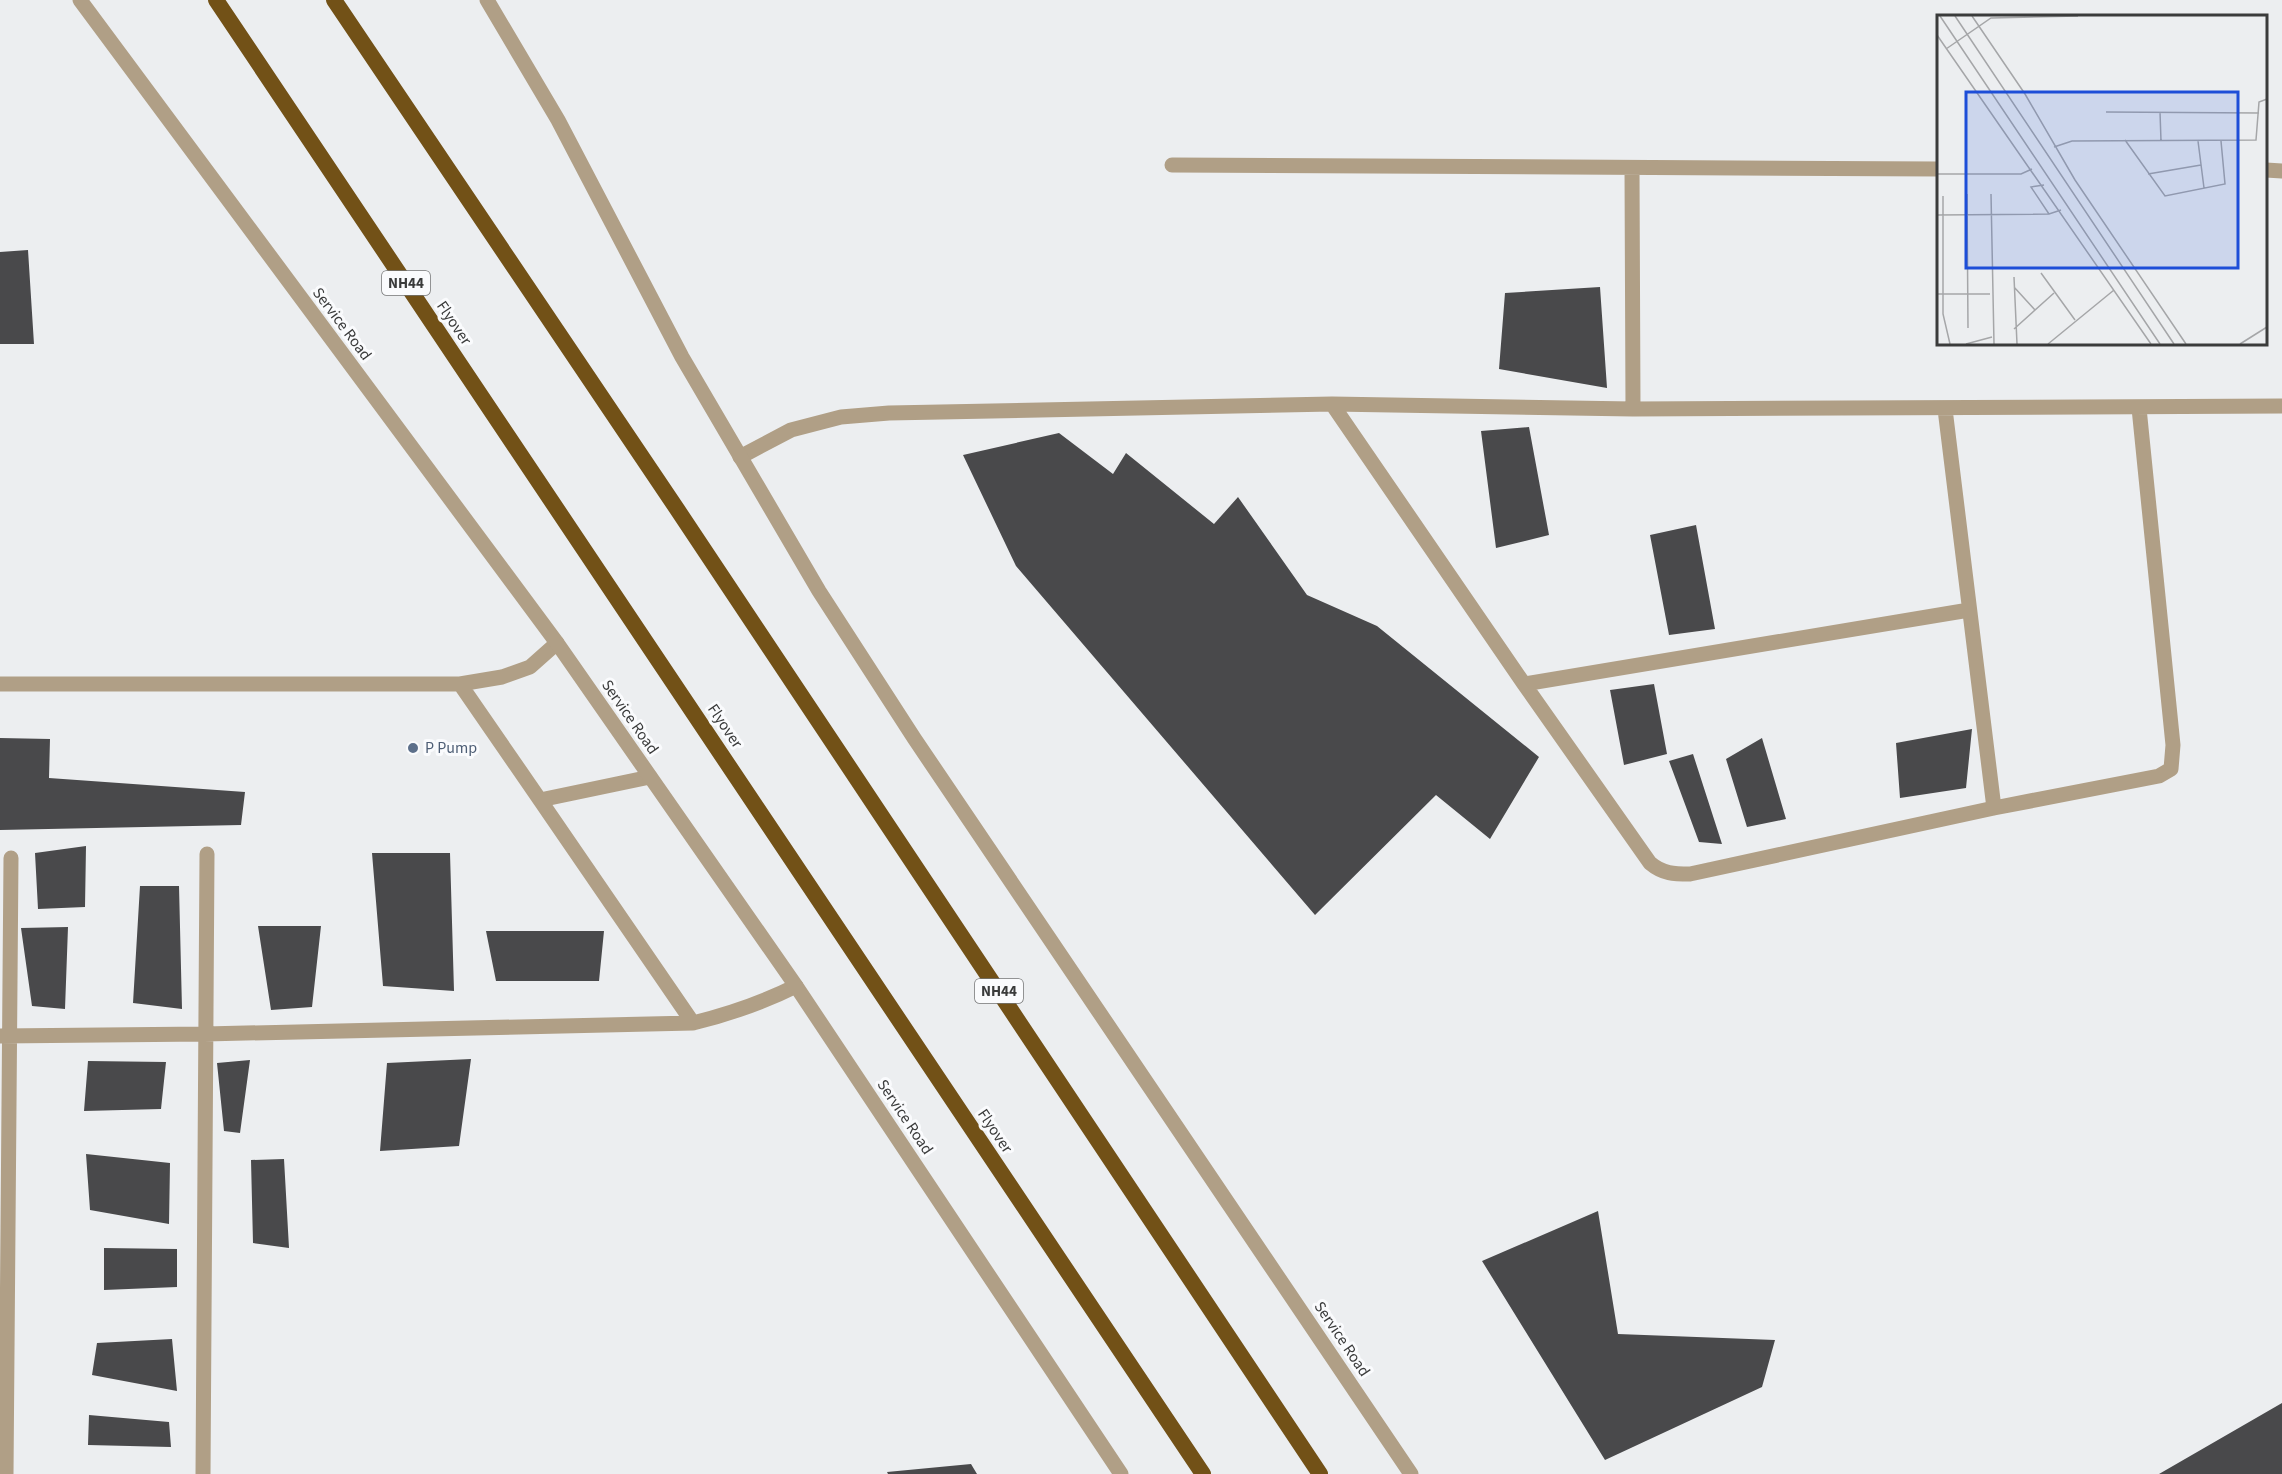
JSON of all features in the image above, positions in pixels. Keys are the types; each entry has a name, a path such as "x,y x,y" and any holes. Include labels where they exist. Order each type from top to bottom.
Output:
{"highway":[{"name":"Flyover","path":"216,0 1203,1474"},
{"name":"NH44","path":"334,0 684,519 1320,1474"}],"street":[{"name":"Service Road","path":"80,0 557,643 796,986 1121,1474"},
{"name":"Service Road","path":"487,0 558,120 682,357 819,591 914,738 1411,1474"},
{"path":"1172,165 1937,169"},
{"path":"1632,168 1633,409"},
{"path":"740,457 790,430 841,417 889,413 1332,404 1633,409 2282,406"},
{"path":"1332,404 1650,863 1660,872 1690,874 1994,808 2159,776 2171,769 2173,745 2139,408"},
{"path":"1945,409 1994,808"},
{"path":"1524,684 1969,610"},
{"path":"0,684 460,684 502,677 530,667 557,643"},
{"path":"460,684 693,1023"},
{"path":"540,800 650,777"},
{"path":"203,1474 207,854"},
{"path":"6,1474 4,1036 11,858"},
{"path":"4,1036 693,1023 741,1010 796,986"}],"building":[{"path":"28,250 34,344 0,344 0,252"},
{"path":"1600,287 1607,388 1499,369 1505,293"},
{"path":"1529,427 1549,535 1496,548 1481,431"},
{"path":"1059,433 1113,474 1126,453 1214,524 1238,497 1307,595 1377,626 1539,757 1490,839 1436,795 1315,915 1016,566 963,455"},
{"path":"1696,525 1715,629 1669,635 1650,535"},
{"path":"1654,684 1667,754 1624,765 1610,690"},
{"path":"1972,729 1966,788 1900,798 1896,743"},
{"path":"0,738 50,739 49,778 245,792 241,825 0,830"},
{"path":"1762,738 1786,819 1747,827 1726,759"},
{"path":"1693,754 1722,844 1699,842 1669,761"},
{"path":"86,846 85,907 38,909 35,853"},
{"path":"372,853 450,853 454,991 383,986"},
{"path":"140,886 179,886 182,1009 133,1003"},
{"path":"258,926 321,926 312,1007 271,1010"},
{"path":"68,927 65,1009 32,1006 21,928"},
{"path":"486,931 604,931 599,981 496,981"},
{"path":"471,1059 459,1146 380,1151 387,1063"},
{"path":"250,1060 240,1133 224,1131 217,1063"},
{"path":"88,1061 166,1062 161,1109 84,1111"},
{"path":"86,1154 170,1163 169,1224 90,1210"},
{"path":"284,1159 289,1248 253,1243 251,1160"},
{"path":"1598,1211 1618,1334 1775,1340 1762,1387 1605,1460 1482,1261"},
{"path":"104,1248 177,1249 177,1287 104,1290"},
{"path":"172,1339 177,1391 92,1375 97,1343"},
{"path":"2282,1403 2282,1474 2159,1474"},
{"path":"89,1415 169,1422 171,1447 88,1445"},
{"path":"971,1464 977,1474 888,1474 887,1472"}],"place":[{"name":"P Pump","path":"413,748"}]}
